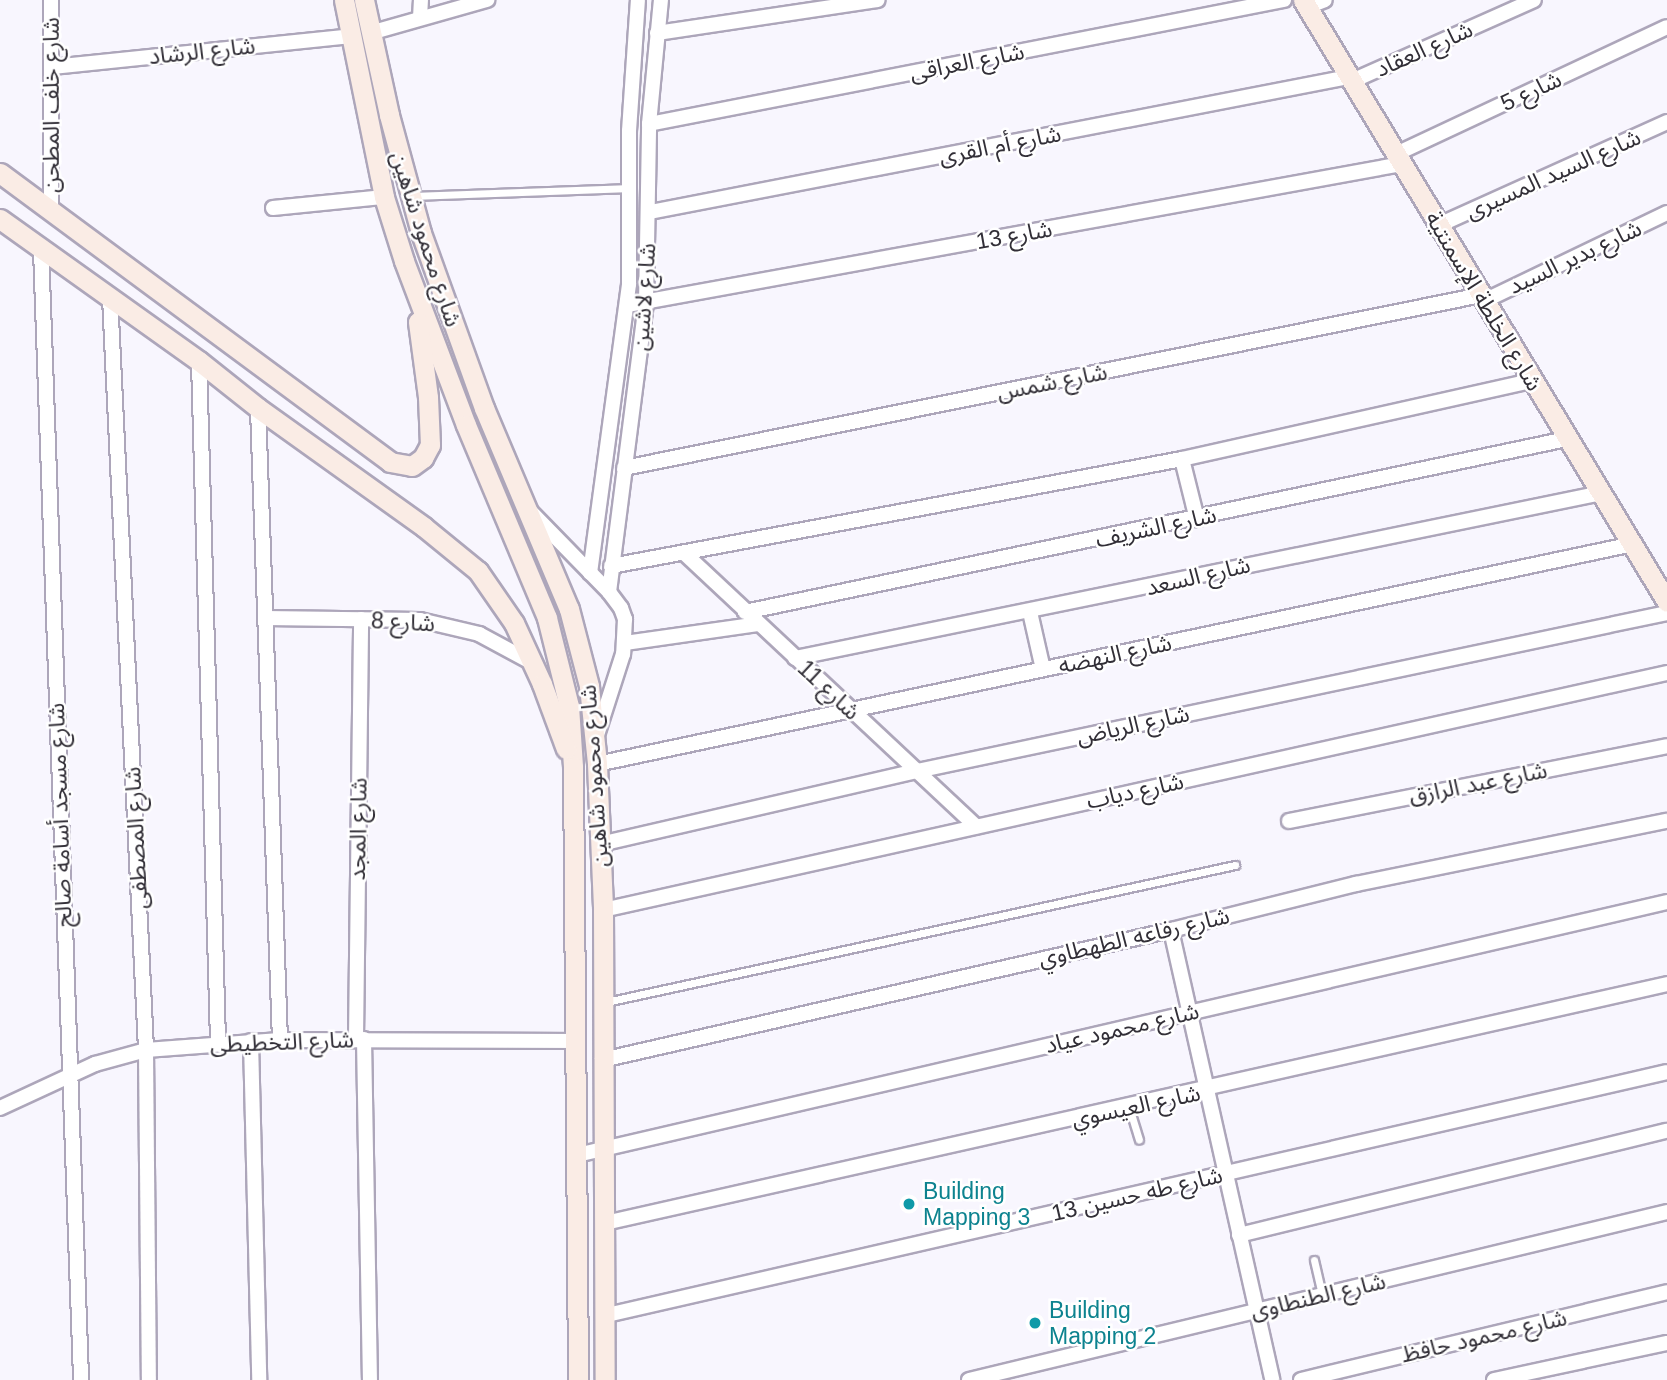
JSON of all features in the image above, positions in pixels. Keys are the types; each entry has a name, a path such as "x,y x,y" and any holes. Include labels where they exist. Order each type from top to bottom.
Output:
{"main road":[{"name":"شارع محمود شاهين","path":"344,0 361,35 410,196 456,333 523,503 557,578 580,648 589,686 597,764 603,911 602,1060 607,1315 605,1380"},
{"name":"شارع محمود شاهين","path":"364,0 361,35 384,197 415,293 547,618 565,686 573,767 578,1380"},
{"name":"شارع الخلطة الإسمنتية","path":"1312,2 1351,79 1398,159 1667,602"},
{"path":"0,173 390,462 412,466 423,458 430,445 428,397 415,293"},
{"path":"0,219 199,361 257,408 424,527 478,571 514,623 573,767"}],"street":[{"path":"420,18 421,0"},
{"name":"شارع الرشاد","path":"52,67 361,35 487,0"},
{"name":"شارع لاشين","path":"590,573 631,258 629,131 638,0"},
{"name":"شارع لاشين","path":"609,592 646,303 650,212 649,124 661,0"},
{"path":"657,33 878,0"},
{"name":"شارع العراقى","path":"649,124 1284,0"},
{"name":"شارع العقاد","path":"1351,79 1534,0"},
{"name":"شارع خلف المطحن","path":"51,210 55,1"},
{"name":"شارع 5","path":"1398,159 1667,27"},
{"path":"633,62 653,63"},
{"name":"شارع أم القرى","path":"650,212 1351,79"},
{"name":"شارع السيد المسيرى","path":"1439,225 1667,122"},
{"name":"شارع 13","path":"627,305 1398,159"},
{"path":"273,208 384,197"},
{"name":"شارع بدير السيد","path":"1482,298 1667,214"},
{"name":"شارع مسجد أسامة صالح","path":"41,249 68,1075 81,1380"},
{"name":"شارع المصطفى","path":"110,297 146,1050 149,1380"},
{"name":"شارع شمس","path":"624,468 1482,298"},
{"path":"199,361 218,1043"},
{"path":"611,566 1182,459 1532,381"},
{"path":"257,408 280,1040"},
{"name":"شارع الشريف","path":"745,612 1567,439"},
{"path":"1182,459 1197,519"},
{"name":"شارع السعد","path":"795,658 1030,612 1311,550 1602,492"},
{"path":"523,503 609,592 621,608 625,643 594,743"},
{"path":"595,533 614,537"},
{"name":"شارع النهضه","path":"597,764 1633,544"},
{"name":"شارع 11","path":"684,553 976,826"},
{"path":"1030,612 1044,669"},
{"name":"شارع الرياض","path":"600,844 917,771 1667,612"},
{"name":"شارع 8","path":"265,618 420,620 450,625 497,642 532,662"},
{"name":"شارع المجد","path":"360,619 360,1039 370,1380"},
{"path":"625,643 758,624"},
{"name":"شارع دياب","path":"603,911 1667,673"},
{"name":"شارع عبد الرازق","path":"1289,821 1667,746"},
{"name":"شارع رفاعه الطهطاوي","path":"602,1060 1171,930 1369,881 1667,821"},
{"name":"شارع محمود عياد","path":"577,1154 1667,902"},
{"path":"1171,930 1272,1380"},
{"name":"شارع العيسوي","path":"605,1223 1207,1090 1667,984"},
{"name":"شارع التخطيطى","path":"0,1108 68,1075 120,1055 146,1050 280,1040 576,1041"},
{"path":"251,1041 260,1380"},
{"name":"شارع طه حسين 13","path":"607,1315 1667,1072"},
{"path":"1239,1235 1667,1131"},
{"name":"شارع الطنطاوى","path":"969,1380 1667,1212"},
{"name":"شارع محمود حافظ","path":"1301,1380 1667,1292"},
{"path":"1494,1380 1667,1343"}],"lane":[{"path":"410,196 631,188"},
{"path":"602,1003 1235,865"},
{"path":"1129,1107 1139,1140"},
{"path":"1314,1260 1322,1295"}],"place":[{"name":"Building Mapping 3","path":"909,1204"},
{"name":"Building Mapping 2","path":"1035,1323"}]}
